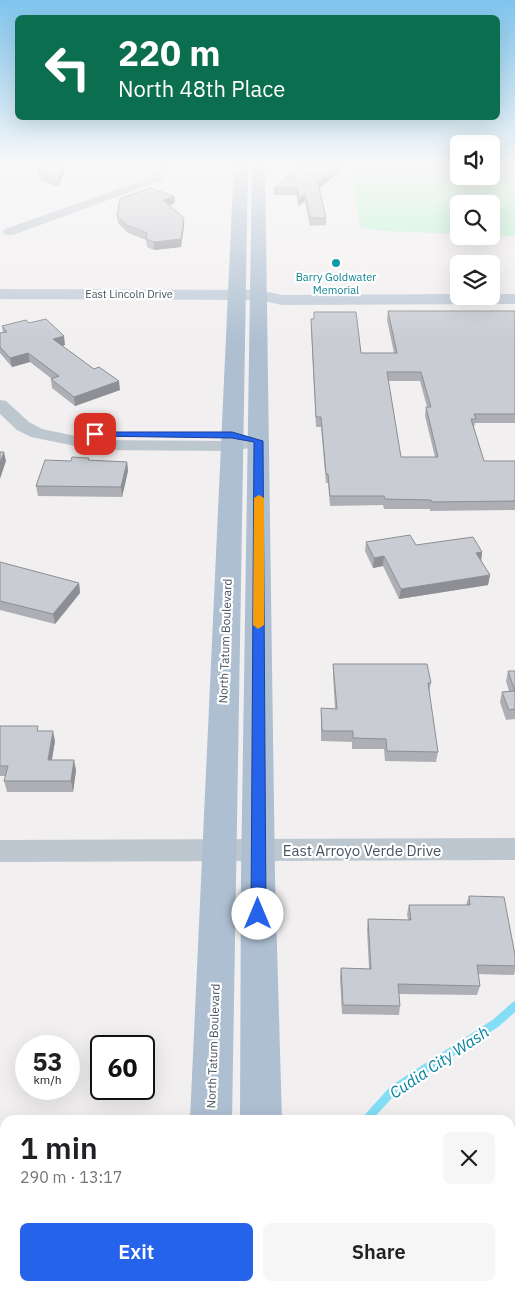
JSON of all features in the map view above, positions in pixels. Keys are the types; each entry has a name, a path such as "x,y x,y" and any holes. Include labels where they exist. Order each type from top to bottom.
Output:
{"main road":[{"name":"North Tatum Boulevard","path":"244,223 248,295"},
{"name":"North Tatum Boulevard","path":"210,1115 218,850 253,223"},
{"name":"East Lincoln Drive","path":"248,295 284,288 450,290"},
{"path":"500,290 515,290"},
{"name":"East Lincoln Drive","path":"0,294 248,295 282,300 515,300"},
{"name":"North Tatum Boulevard","path":"241,440 258,850 261,1115"}],"street":[{"path":"9,232 33,223"},
{"path":"0,405 6,418 37,433 95,445 241,440"},
{"name":"East Arroyo Verde Drive","path":"0,851 515,849"}],"green space":[{"path":"360,223 450,223 450,234 384,231 361,228"},
{"path":"500,223 515,223 515,236 500,235"}],"building":[{"path":"125,223 183,223 181,239 154,242 146,239 147,233"},
{"path":"388,311 515,311 515,414 474,414 476,419 471,419 484,461 515,461 515,501 432,502 431,500 385,499 384,496 330,496 321,417 316,417 311,319 314,319 314,312 356,312 361,353 397,353","holes":["387,372 421,372 431,407 426,407 438,457 401,457"]},
{"path":"46,319 64,336 53,339 94,369 99,367 119,381 74,397 51,379 59,376 28,353 10,358 0,347 0,333 7,332 2,326 26,320 29,323"},
{"path":"0,452 4,452 0,463"},
{"path":"72,457 89,458 88,460 127,462 121,487 36,486 45,460 71,461"},
{"path":"410,535 416,545 473,537 482,552 476,553 490,575 401,589 384,556 374,558 366,542"},
{"path":"0,562 79,583 53,614 0,601"},
{"path":"333,664 427,664 431,683 428,683 438,752 387,751 386,739 353,738 353,731 322,731 321,708 337,709"},
{"path":"508,671 515,671 515,691"},
{"path":"515,691 515,709 509,710 502,692"},
{"path":"0,726 38,726 37,731 53,731 48,760 74,760 71,781 4,781 8,766 0,766"},
{"path":"469,896 504,897 515,955 515,966 477,965 480,986 398,984 400,1006 343,1005 341,968 371,969 368,919 411,920 409,905 470,905"}],"waterway":[{"name":"Cudia City Wash","path":"371,1115 394,1089 496,1023 515,1006"}],"slow traffic":[{"path":"258,625 259,498"}],"place":[{"name":"Barry Goldwater Memorial","path":"336,263"}],"route":[{"path":"95,434 232,435 259,441 258,914"}]}
